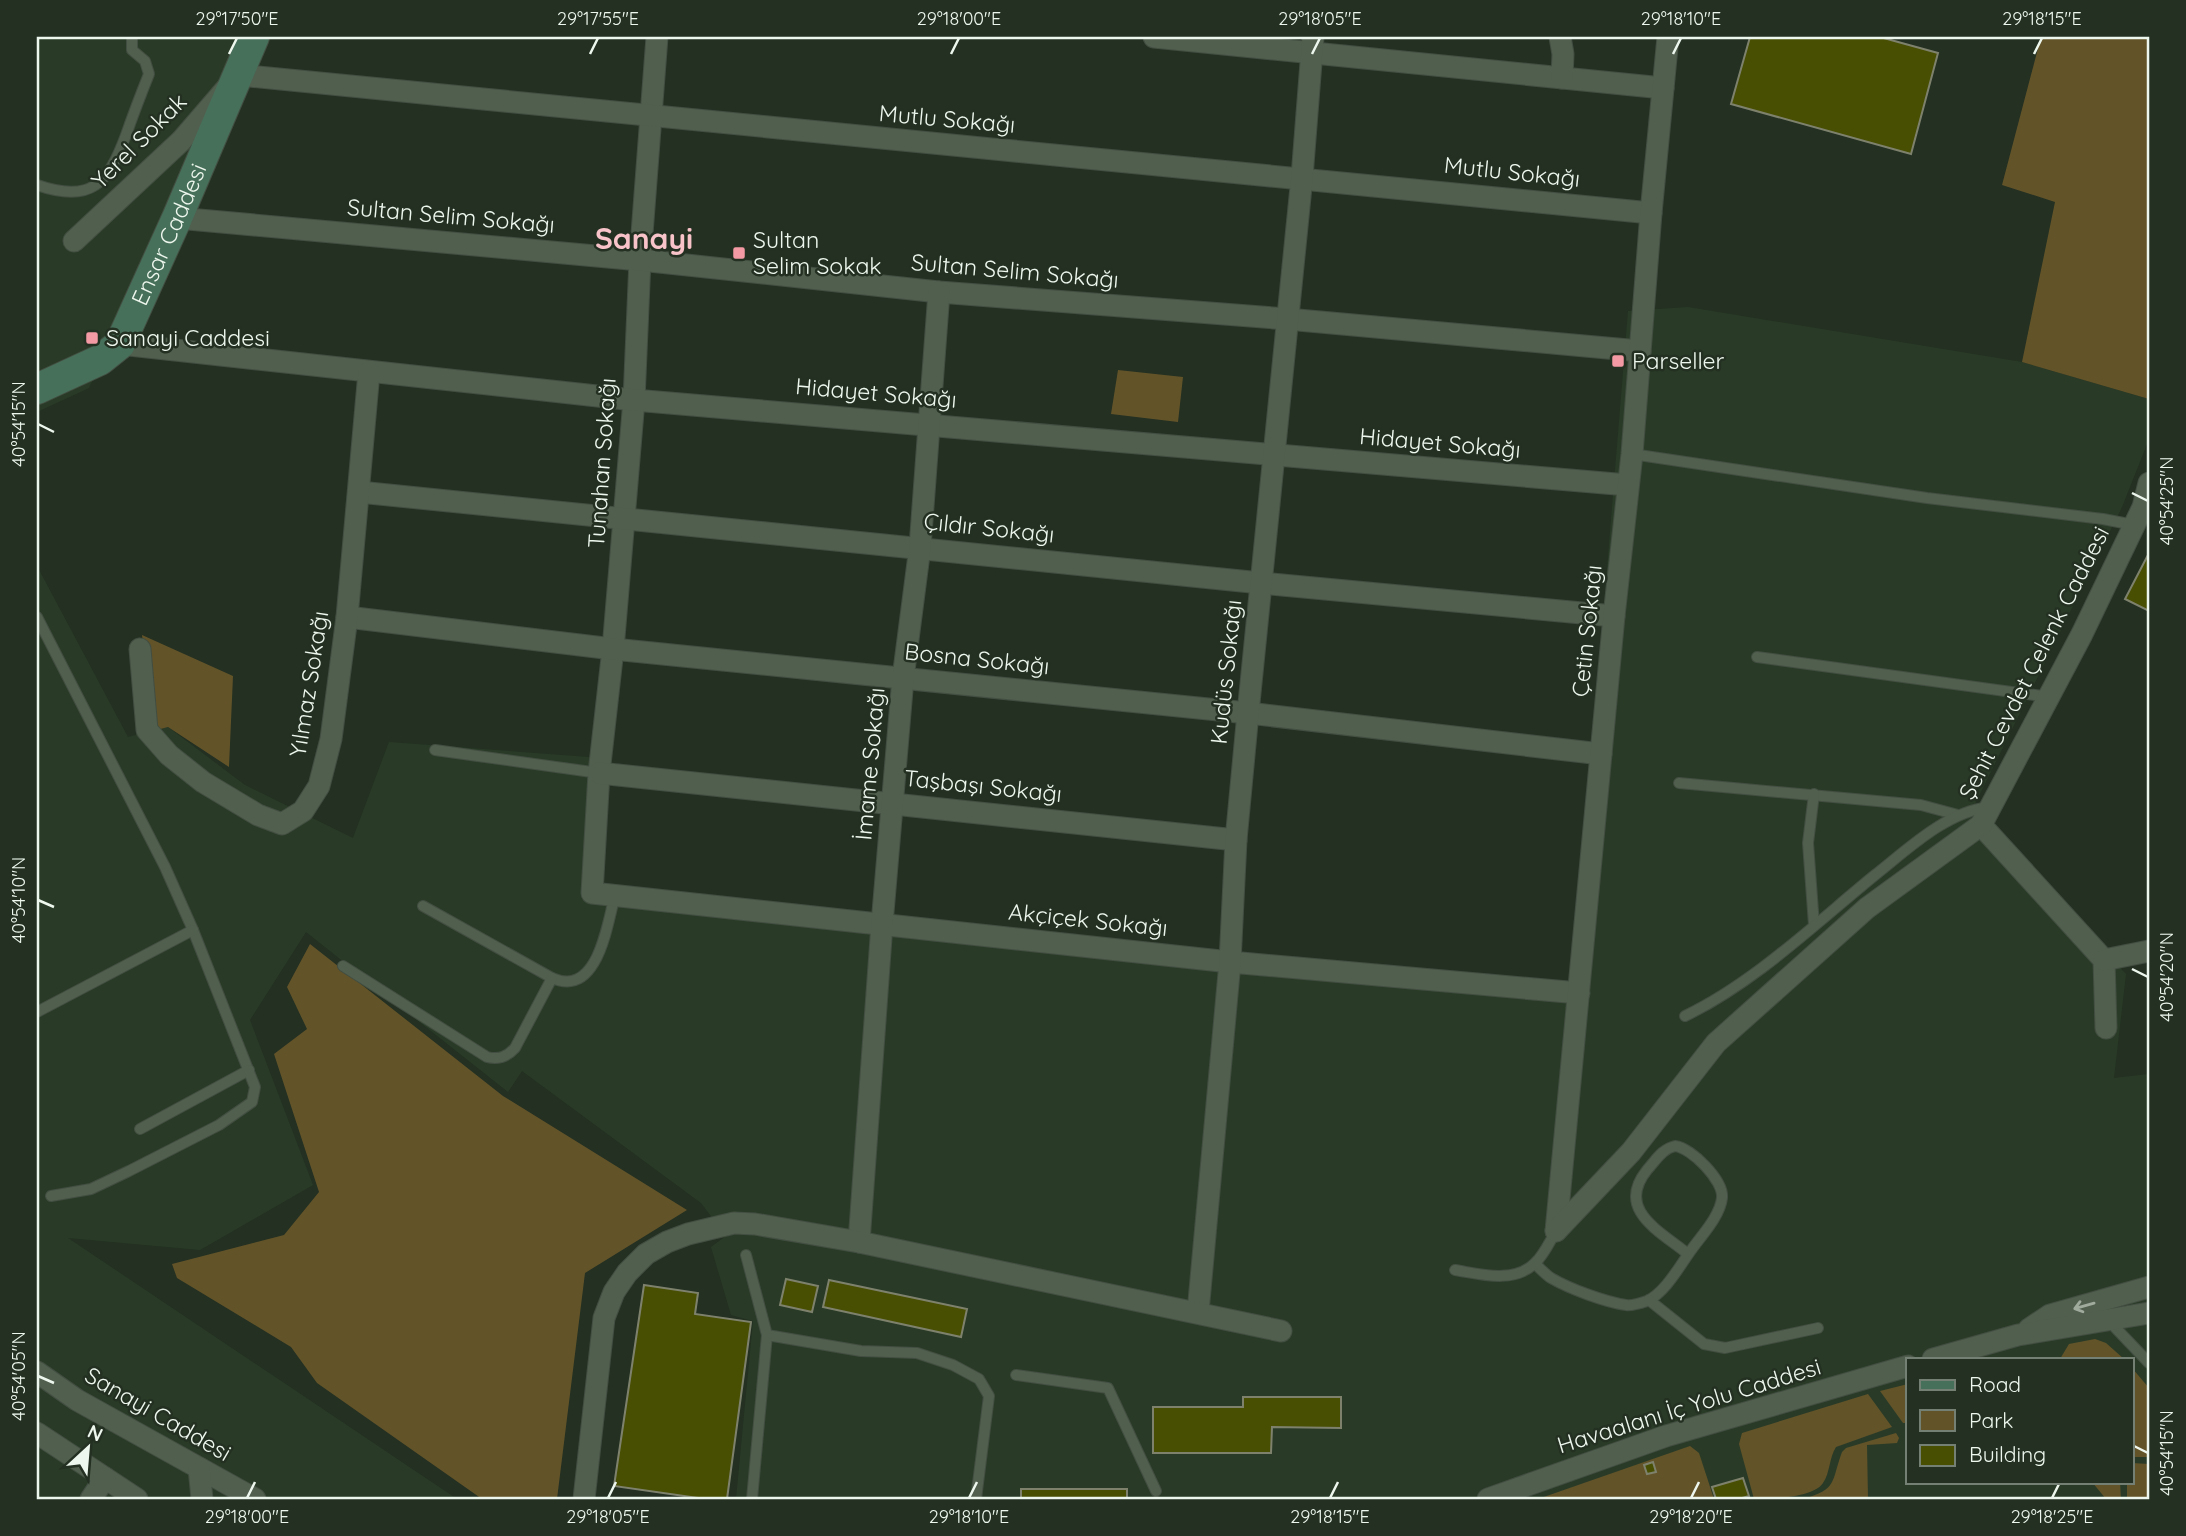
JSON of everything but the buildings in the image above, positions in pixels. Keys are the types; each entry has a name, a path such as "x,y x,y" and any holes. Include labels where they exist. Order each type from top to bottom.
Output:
{"street":[{"name":"Tunahan Sokağı","path":"592,893 599,773 625,520 640,260 657,37"},
{"path":"1154,37 1313,45 1562,78 1663,88"},
{"path":"1560,37 1563,54 1562,78"},
{"name":"Çetin Sokağı","path":"1556,1231 1632,454 1668,37"},
{"name":"Ensar Caddesi","path":"120,344 238,75 249,38"},
{"name":"Kudüs Sokağı","path":"1198,1312 1230,962 1236,840 1313,45"},
{"name":"Mutlu Sokağı","path":"238,75 650,118 1302,177 1651,213"},
{"name":"Yerel Sokak","path":"74,241 181,141 238,75"},
{"name":"Sultan Selim Sokağı","path":"177,218 640,260 939,292 1287,319 1640,351"},
{"name":"İmame Sokağı","path":"859,1242 881,924 894,803 903,678 920,547 939,292"},
{"path":"37,389 100,360 120,344"},
{"name":"Hidayet Sokağı","path":"120,344 634,400 1628,485"},
{"name":"Yılmaz Sokağı","path":"139,649 147,730 169,755 203,782 258,815 282,824 303,811 319,786 331,739 347,617 369,372"},
{"name":"Şehit Cevdet Çelenk Caddesi","path":"1556,1231 1631,1152 1716,1043 1867,908 1986,816 2049,697 2143,507 2149,483"},
{"name":"Çıldır Sokağı","path":"359,492 1614,617"},
{"name":"Bosna Sokağı","path":"347,617 613,649 1248,713 1601,754"},
{"name":"Taşbaşı Sokağı","path":"599,773 1236,840"},
{"path":"1986,816 2104,960 2106,1028"},
{"name":"Akçiçek Sokağı","path":"592,893 1230,962 1579,993"},
{"path":"2104,960 2149,951"},
{"path":"584,1499 604,1318 614,1292 627,1273 646,1254 688,1234 734,1223 755,1224 859,1242 1281,1331"},
{"path":"2018,1335 2050,1315 2149,1287"},
{"path":"1937,1358 2018,1335 2149,1313"},
{"name":"Havaalanı İç Yolu Caddesi","path":"1488,1499 1666,1436 1906,1368"},
{"name":"Sanayi Caddesi","path":"37,1373 77,1400 255,1499"},
{"path":"37,1433 137,1499"},
{"path":"199,1468 202,1499"},
{"path":"91,1499 105,1478"}],"lane":[{"path":"37,185 66,191 84,190 100,183 112,170 149,74 145,61 132,50 132,37"},
{"path":"1632,454 1927,498 2134,525"},
{"path":"37,617 165,867 255,1087 252,1102 219,1125 91,1189 51,1196"},
{"path":"1757,657 2049,697"},
{"path":"435,750 599,773"},
{"path":"1679,783 1921,805 1958,815 1986,816"},
{"path":"1814,794 1808,843 1814,925"},
{"path":"1685,1016 1742,984 1914,844 1958,815"},
{"path":"423,906 552,978 571,982 585,976 594,963 603,941 615,895"},
{"path":"37,1012 193,930"},
{"path":"343,966 492,1058 503,1058 515,1048 552,978"},
{"path":"140,1129 249,1070"},
{"path":"1535,1264 1549,1277 1584,1292 1629,1306 1648,1300 1665,1285 1688,1254 1718,1211 1722,1194 1717,1180 1691,1152 1675,1146 1663,1151 1642,1177 1636,1190 1636,1206 1639,1213 1688,1254"},
{"path":"1455,1270 1499,1277 1512,1275 1535,1264 1556,1231"},
{"path":"746,1255 767,1335 752,1499"},
{"path":"1648,1300 1704,1344 1725,1348 1818,1328"},
{"path":"2108,1320 2149,1363"},
{"path":"767,1335 862,1351 917,1353 953,1365 979,1379 989,1396 976,1499"},
{"path":"1016,1375 1108,1388 1132,1436 1156,1495"},
{"path":"1156,1476 1156,1495"}],"shaded area":[{"path":"37,37 245,37 89,388 37,412"},
{"path":"1688,307 2022,362 2149,399 2149,439 2122,507 1970,814 2126,974 2114,1078 2149,1074 2149,1499 736,1499 753,1321 731,1315 711,1247 726,1236 701,1203 522,1071 508,1092 306,932 250,1020 313,1185 200,1250 68,1238 457,1499 37,1499 37,566 128,737 168,727 245,785 353,838 389,742 602,758 593,890 1573,985 1628,311"}],"green space":[{"path":"2041,37 2149,37 2149,399 2022,362 2055,202 2002,185"},
{"path":"1118,370 1183,377 1178,422 1111,414"},
{"path":"142,635 233,676 229,767 168,727 153,731"},
{"path":"310,944 503,1096 687,1210 585,1273 557,1499 482,1499 317,1383 291,1347 177,1278 172,1264 284,1235 319,1192 274,1054 307,1029 287,987"},
{"path":"2095,1339 2106,1343 2123,1358 2061,1358 2069,1344"},
{"path":"2134,1370 2149,1388 2149,1457 2134,1457"},
{"path":"1906,1384 1906,1423 1903,1423 1880,1391"},
{"path":"1868,1394 1892,1427 1836,1447 1825,1479 1818,1488 1791,1497 1754,1499 1739,1444 1742,1433"},
{"path":"1896,1433 1899,1438 1897,1443 1867,1445 1868,1499 1803,1499 1828,1488 1846,1448"},
{"path":"1690,1446 1699,1453 1714,1499 1538,1499"},
{"path":"2134,1463 2149,1464 2149,1499 2127,1499 2127,1484 2134,1484"},
{"path":"2094,1484 2120,1484 2121,1499 2106,1499"}],"place":[{"name":"Sultan Selim Sokak","path":"739,253"},
{"name":"Sanayi Caddesi","path":"92,338"},
{"name":"Parseller","path":"1618,361"}],"district":[{"name":"Sanayi","path":"644,239"}]}
